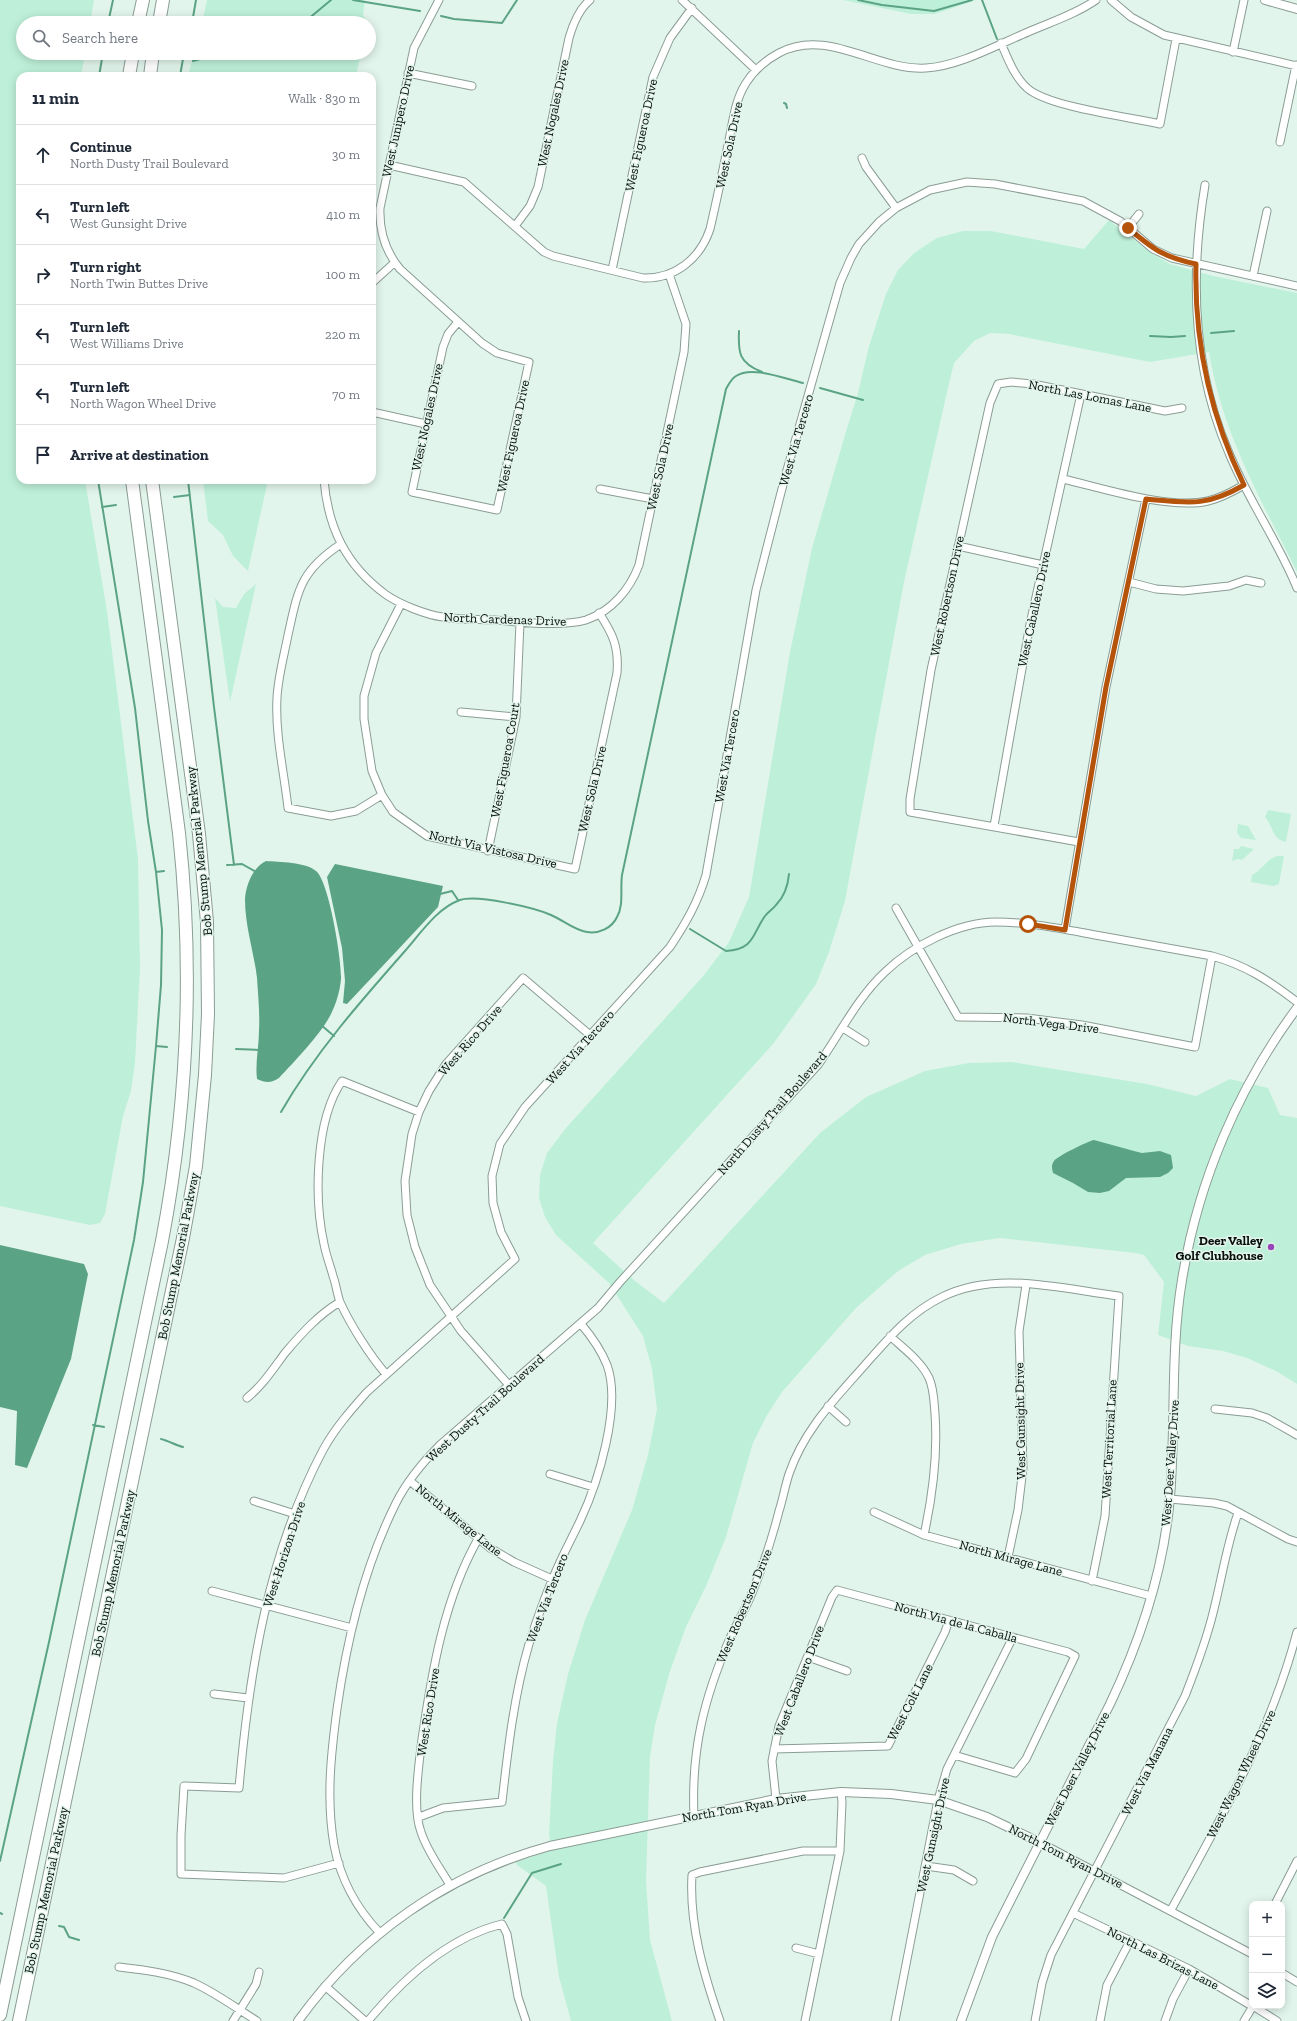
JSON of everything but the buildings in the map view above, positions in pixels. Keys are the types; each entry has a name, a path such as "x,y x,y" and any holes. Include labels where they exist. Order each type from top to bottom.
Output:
{"highway":[{"path":"140,16 143,0"},
{"path":"161,16 164,0"},
{"path":"130,72 132,60"},
{"path":"151,72 152,60"},
{"name":"Bob Stump Memorial Parkway","path":"0,2015 162,1241 175,1170 184,1087 187,1033 188,957 182,862 133,484"},
{"name":"Bob Stump Memorial Parkway","path":"19,2021 183,1238 196,1166 205,1075 208,984 202,863 153,484"}],"street":[{"name":"West Junipero Drive","path":"394,262 383,240 380,216 389,165 414,48 439,0"},
{"name":"West Nogales Drive","path":"515,226 530,206 538,187 569,38 577,16 585,4 590,0"},
{"path":"682,0 756,70"},
{"name":"West Sola Drive","path":"575,869 617,673 618,657 612,633 599,613 620,598 634,577 639,565 686,337 684,314 669,274 692,261 707,239 738,98 746,83 756,70 771,57 782,51 806,45 826,45 906,67 925,68 951,64 1081,9 1096,0"},
{"path":"1111,0 1142,24 1176,39 1297,65 1280,142"},
{"path":"1233,52 1244,0"},
{"path":"1264,0 1297,9"},
{"name":"West Figueroa Drive","path":"612,270 653,77 670,38 692,8"},
{"path":"1001,43 1016,74 1036,94 1055,102 1160,124 1176,39"},
{"path":"408,73 472,86"},
{"path":"862,158 866,167 896,208"},
{"path":"389,165 464,182 544,252 553,256 643,278 658,277 669,274"},
{"name":"West Via Tercero","path":"515,1260 501,1232 493,1203 492,1176 500,1144 525,1107 670,946 687,922 698,899 706,875 756,590 785,477 840,283 850,258 859,244 879,222 896,208 930,190 967,182 995,184 1083,201 1116,218 1154,249 1172,258 1297,286"},
{"path":"1205,186 1196,264 1198,328 1205,378 1217,422 1228,453 1275,540 1297,588"},
{"path":"1253,276 1267,211"},
{"path":"1128,228 1139,214"},
{"path":"376,279 394,262 458,322"},
{"name":"West Nogales Drive","path":"412,492 443,347 448,334 458,322"},
{"name":"West Figueroa Drive","path":"412,492 496,510 529,362 506,356 488,349 458,322"},
{"name":"North Las Lomas Lane","path":"998,384 1011,382 1033,384 1165,411 1182,408"},
{"name":"West Robertson Drive","path":"994,826 910,812 910,799 931,670 990,403 998,384"},
{"name":"West Caballero Drive","path":"994,826 1028,632 1081,394"},
{"path":"376,413 426,424"},
{"path":"1063,479 1146,499 1180,502 1206,502 1224,497 1244,485"},
{"path":"325,484 329,512 341,544 317,561 302,583 295,605 276,699 288,808 331,816 356,811 382,795 374,780 369,761 364,719 364,696 376,653 401,604"},
{"path":"600,489 653,499"},
{"path":"1065,930 1106,687 1146,499"},
{"name":"North Cardenas Drive","path":"341,544 363,575 385,594 401,604 442,617 520,622 567,623 586,620 599,613"},
{"path":"958,546 1043,565"},
{"path":"1129,582 1156,589 1183,591 1229,586 1246,580 1261,583"},
{"name":"West Figueroa Court","path":"488,851 516,717 520,622"},
{"path":"461,712 516,717"},
{"name":"North Via Vistosa Drive","path":"382,795 393,812 427,836 488,851 575,869"},
{"path":"994,826 1079,842"},
{"name":"North Vega Drive","path":"896,908 958,1017 1027,1018 1082,1025 1195,1047 1212,956"},
{"name":"North Dusty Trail Boulevard","path":"581,1324 598,1308 818,1065 858,1003 884,972 919,947 940,935 995,922 1028,924 1212,956 1234,962 1254,972 1297,1002"},
{"name":"West Rico Drive","path":"508,1384 461,1331 450,1316 430,1285 415,1247 407,1215 405,1181 412,1134 419,1112 446,1064 522,978 590,1035"},
{"name":"West Deer Valley Drive","path":"961,2021 992,1937 1128,1666 1151,1596 1164,1540 1170,1499 1177,1334 1182,1281 1195,1217 1218,1151 1248,1086 1276,1038 1297,1008"},
{"path":"843,1028 865,1042"},
{"path":"386,1374 375,1362 340,1302 324,1244 318,1188 320,1150 334,1092 342,1081 419,1112"},
{"name":"West Horizon Drive","path":"339,1863 284,1878 181,1874 181,1821 184,1786 239,1788 248,1698 260,1630 266,1606 295,1514 324,1448 345,1416 386,1374 515,1260"},
{"name":"West Robertson Drive","path":"694,1816 693,1787 696,1750 704,1709 730,1638 752,1594 768,1550 789,1474 802,1443 828,1406 890,1336 915,1312 943,1296 981,1285 1006,1283 1026,1284 1119,1296"},
{"name":"West Gunsight Drive","path":"1008,1557 1018,1510 1023,1468 1019,1331 1026,1284"},
{"name":"West Territorial Lane","path":"1092,1581 1105,1516 1119,1296"},
{"path":"247,1398 259,1389 286,1352 309,1328 327,1310 340,1302"},
{"name":"West Via Tercero","path":"419,1817 443,1808 502,1802 516,1701 529,1644 552,1579 580,1520 593,1487 605,1446 609,1425 611,1386 607,1366 594,1340 581,1324"},
{"name":"West Dusty Trail Boulevard","path":"379,1932 365,1918 347,1886 334,1845 329,1802 331,1758 342,1678 352,1628 384,1528 397,1501 410,1481 421,1465 440,1445 486,1406 508,1384 581,1324"},
{"path":"890,1336 922,1366 930,1380 934,1397 936,1463 932,1500 924,1535"},
{"path":"828,1406 846,1422"},
{"path":"1215,1409 1252,1413 1267,1418 1297,1435"},
{"path":"550,1474 593,1487"},
{"name":"North Mirage Lane","path":"410,1481 490,1548 514,1562 552,1579"},
{"path":"1170,1499 1214,1503 1227,1506 1288,1540 1297,1542"},
{"path":"254,1500 295,1514"},
{"name":"North Mirage Lane","path":"874,1512 924,1535 1151,1596"},
{"name":"West Via Manana","path":"1035,2021 1046,1969 1094,1871 1185,1696 1202,1653 1214,1610 1231,1532 1238,1513"},
{"name":"West Rico Drive","path":"450,1886 420,1831 418,1769 431,1682 451,1605 466,1560 478,1539"},
{"name":"West Caballero Drive","path":"776,1799 772,1761 779,1726 836,1590"},
{"name":"North Via de la Caballa","path":"836,1590 1068,1652 1075,1656 1026,1759 1016,1773 954,1755"},
{"path":"212,1591 352,1628"},
{"name":"West Colt Lane","path":"774,1749 888,1746 945,1632 949,1620"},
{"name":"West Wagon Wheel Drive","path":"1171,1910 1224,1813 1258,1744 1286,1673 1297,1632"},
{"name":"West Gunsight Drive","path":"895,2021 938,1800 947,1769 1013,1637"},
{"path":"808,1657 847,1671"},
{"path":"214,1694 248,1698"},
{"path":"805,2021 840,1851 841,1792"},
{"name":"North Tom Ryan Drive","path":"298,2021 325,1986 349,1959 379,1932 420,1903 450,1886 519,1854 580,1839 776,1799 841,1792 891,1794 938,1800 987,1817 1039,1842 1249,1950"},
{"path":"720,2021 705,1975 695,1931 692,1875 700,1872 803,1851 840,1851"},
{"path":"1277,1901 1297,1861"},
{"path":"926,1866 954,1870 973,1881"},
{"name":"North Las Brizas Lane","path":"1073,1913 1130,1942 1189,1969 1249,2004"},
{"path":"368,2021 405,1982 450,1948 484,1928 502,1924 507,1934 518,1998 526,2021"},
{"path":"1100,2021 1107,1985 1130,1942"},
{"path":"796,1948 819,1954"},
{"path":"120,1967 170,1974 194,1983 212,1992 257,2021"},
{"path":"1165,2021 1172,1999 1189,1969"},
{"path":"233,2021 256,1984 259,1972"},
{"path":"1285,1975 1297,1982"},
{"path":"325,1986 365,2021"},
{"path":"1244,2021 1251,2009"},
{"name":"North Las Brizas Lane","path":"1258,2009 1277,2021"}],"shaded area":[{"path":"0,0 94,0 91,16 16,16 16,60 84,60 82,72 16,72 16,484 86,484 107,611 138,859 140,968 135,1063 131,1091 123,1116 105,1214 100,1223 90,1225 0,1206"},
{"path":"207,0 365,0 364,16 204,16"},
{"path":"843,0 976,0 935,14 911,14"},
{"path":"192,60 359,60 357,72 189,72"},
{"path":"1109,220 1151,253 1170,264 1213,276 1297,293 1297,572 1244,465 1233,439 1215,382 1209,352 1150,362 1009,334 990,333 974,341 954,363 904,582 845,901 829,952 816,984 774,1043 593,1243 635,1281 664,1303 820,1133 866,1097 925,1071 969,1063 1012,1062 1147,1084 1196,1096 1230,1079 1268,1088 1280,1115 1297,1118 1297,1384 1276,1371 1247,1358 1223,1351 1188,1346 1158,1335 1164,1282 1144,1255 1000,1238 961,1244 925,1255 898,1271 856,1308 782,1392 766,1417 753,1443 726,1537 707,1584 686,1627 670,1671 655,1725 650,1757 646,1881 650,1940 672,2021 571,2021 559,1977 546,1886 517,1865 516,1862 552,1850 549,1835 553,1761 557,1723 568,1674 585,1620 632,1510 648,1455 657,1409 652,1369 643,1336 609,1283 556,1235 545,1217 539,1198 540,1175 547,1153 566,1128 704,975 729,942 749,897 790,652 812,548 858,393 869,346 886,294 898,270 914,253 937,238 963,231 991,231 1084,249"},
{"path":"203,484 267,484 248,571 233,556 223,535 208,521"},
{"path":"256,584 230,702 215,598 223,607 236,608 244,594"},
{"path":"1268,810 1291,814 1286,842 1281,841 1275,836 1265,817"},
{"path":"1238,824 1248,826 1256,840 1241,838 1237,833"},
{"path":"1241,846 1254,849 1242,860 1238,859 1232,861 1234,849 1239,849"},
{"path":"1284,856 1279,884 1273,886 1251,882 1252,875 1273,857"},
{"path":"266,861 292,863 306,866 316,871 321,878 326,890 334,922 341,970 339,993 335,1006 327,1022 279,1078 268,1082 257,1079 256,1067 259,1024 257,978 245,909 247,888 251,877 257,868"},
{"path":"335,864 443,886 438,907 347,1004 343,1003 345,981 342,948 327,877"},
{"path":"1094,1140 1142,1153 1160,1151 1171,1155 1173,1168 1168,1173 1160,1177 1126,1178 1109,1191 1100,1193 1088,1192 1053,1173 1052,1166 1056,1159 1072,1149"},
{"path":"0,1245 84,1264 88,1274 71,1359 27,1468 15,1465 17,1411 0,1407"}],"waterway":[{"path":"110,16 113,0"},
{"path":"193,16 196,0"},
{"path":"312,16 331,0"},
{"path":"353,0 420,11"},
{"path":"441,16 454,19 502,23 517,0"},
{"path":"858,0 882,5 934,11 972,0"},
{"path":"982,0 997,39"},
{"path":"100,72 102,60"},
{"path":"181,72 183,60"},
{"path":"784,103 786,104 787,108"},
{"path":"739,331 739,345 744,361 754,369 762,372"},
{"path":"1211,333 1234,331"},
{"path":"1150,336 1185,336"},
{"path":"281,1112 308,1069 339,1028 436,915 452,904 460,900 468,899 492,900 543,912 587,932 600,931 615,921 621,902 622,875 726,389 731,380 736,376 751,372 769,374 803,383"},
{"path":"820,388 863,400"},
{"path":"0,1861 49,1642 134,1240 143,1182 161,985 162,930 156,872 148,821 135,708 99,484"},
{"path":"188,484 234,865"},
{"path":"174,497 190,495"},
{"path":"102,507 116,505"},
{"path":"227,865 242,864 256,872"},
{"path":"156,872 164,871"},
{"path":"690,929 726,951 735,950 748,944 752,940 765,916 783,895 787,887 789,874"},
{"path":"440,894 452,891 458,900"},
{"path":"321,1025 334,1036"},
{"path":"156,1046 167,1047"},
{"path":"236,1049 259,1050"},
{"path":"93,1425 104,1427"},
{"path":"161,1439 183,1447"},
{"path":"504,1918 532,1873 561,1864"},
{"path":"59,1926 64,1927 69,1937 79,1940"}],"place":[{"name":"Deer Valley Golf Clubhouse","path":"1271,1247"}],"route":[{"path":"1028,924 1065,930 1106,687 1146,499 1180,502 1206,502 1224,497 1244,485 1228,453 1217,422 1205,378 1198,328 1196,264 1165,255 1154,249 1128,228"}]}
